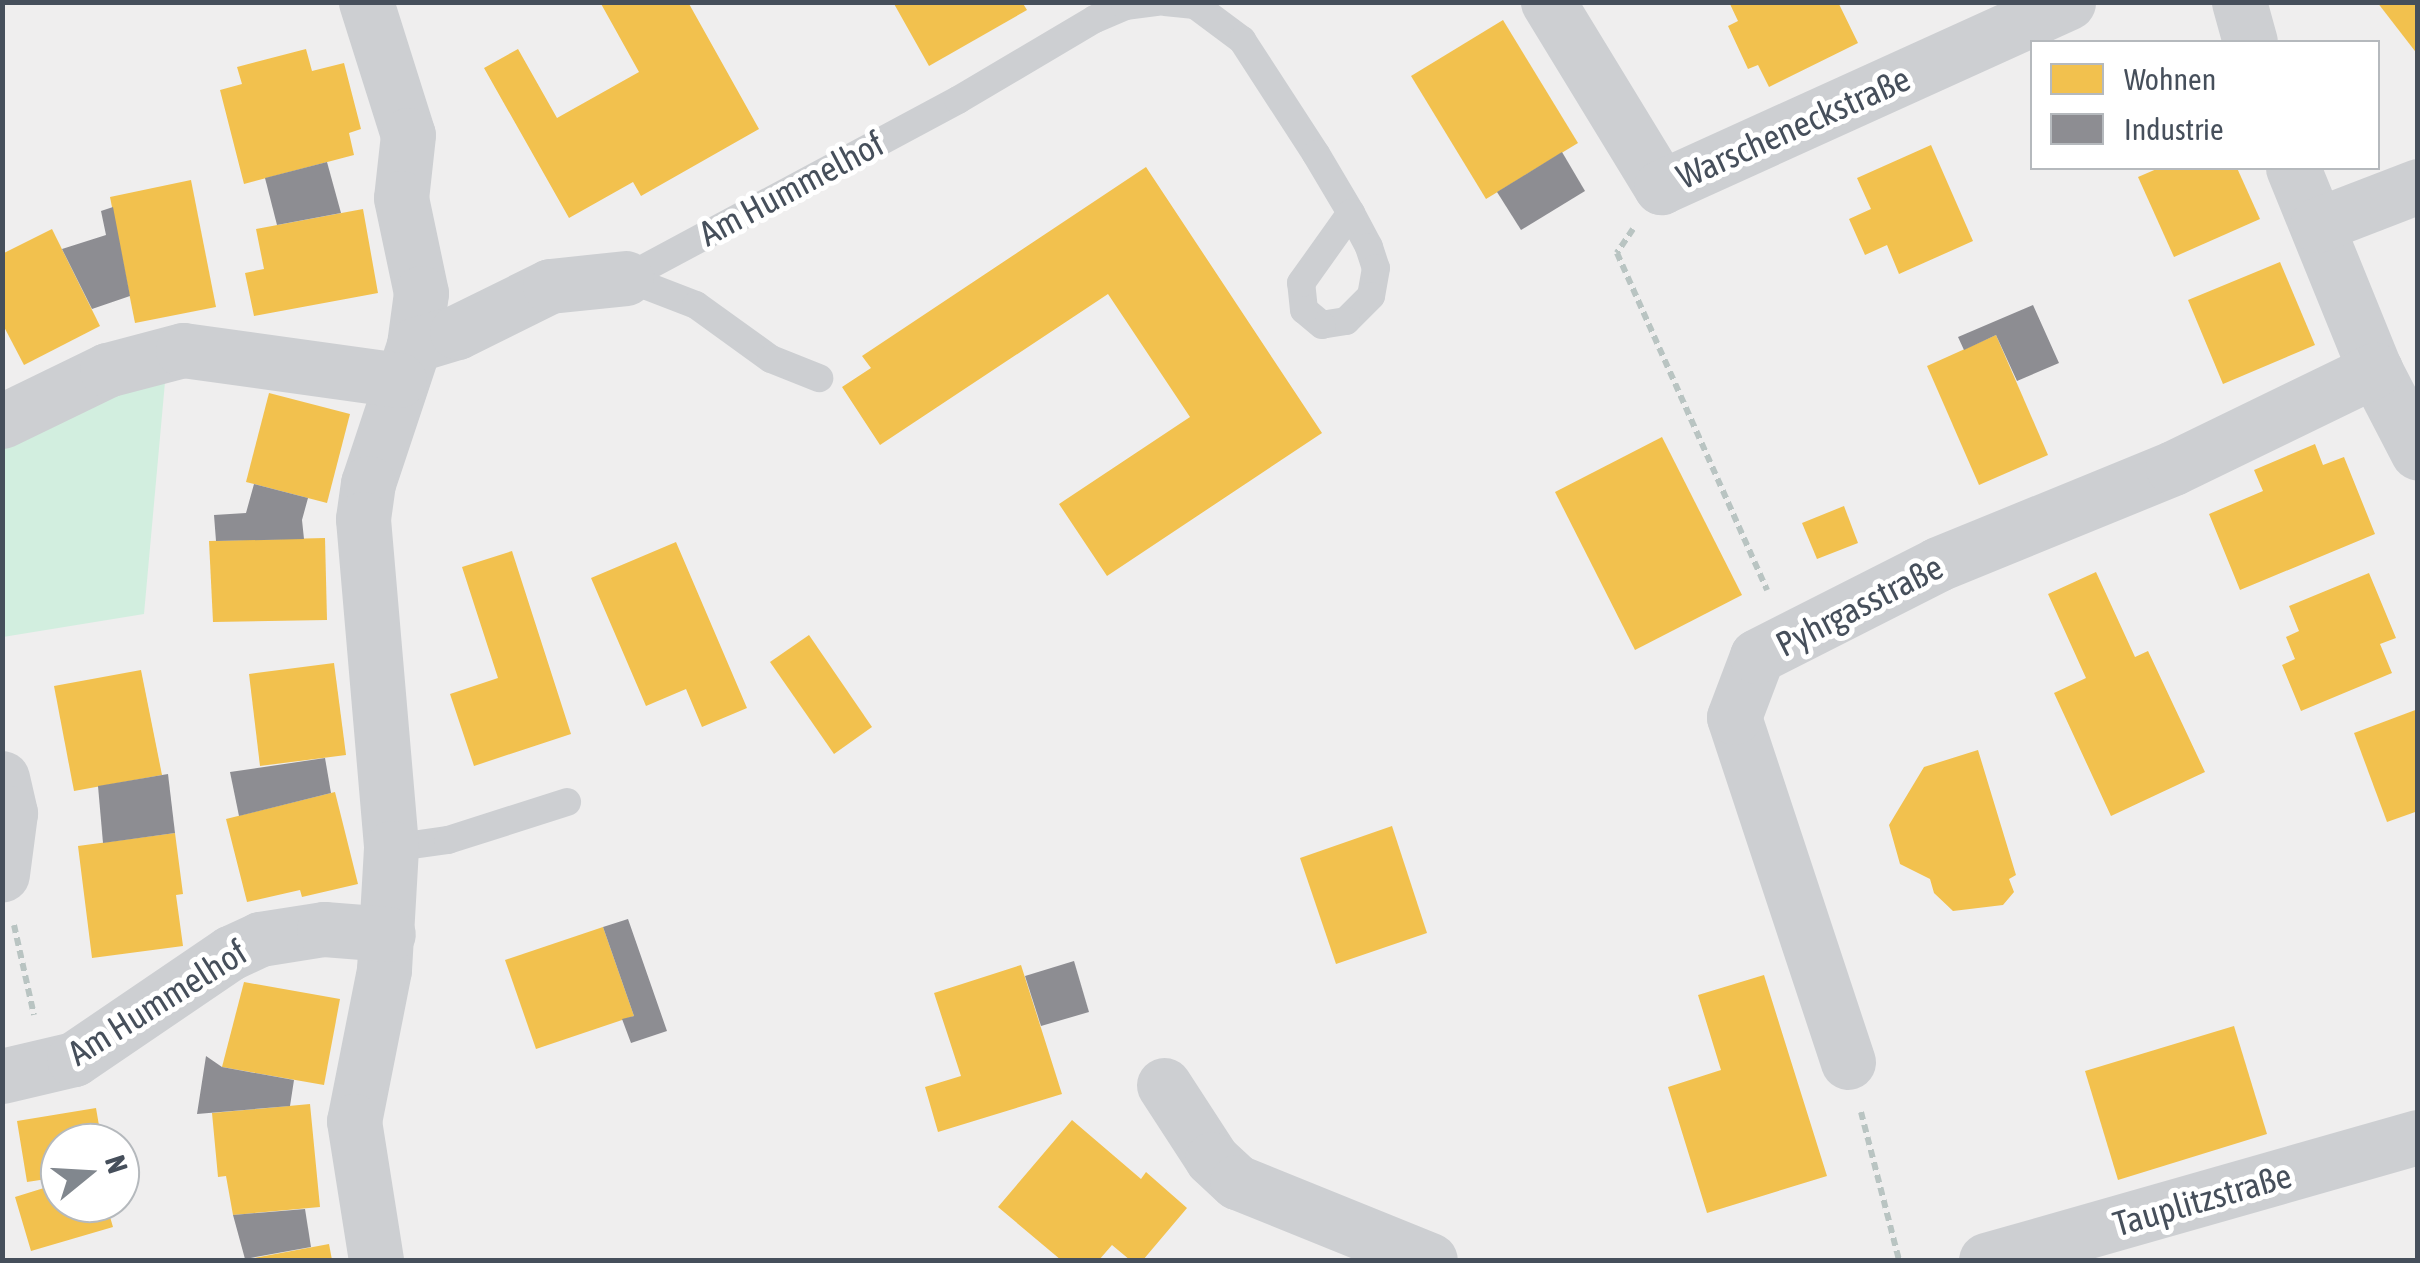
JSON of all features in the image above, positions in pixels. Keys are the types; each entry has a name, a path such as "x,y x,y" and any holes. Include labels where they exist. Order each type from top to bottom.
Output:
{"street":[{"name":"Warscheneckstraße","path":"1548,2 1661,187 2068,2"},
{"path":"2239,2 2249,40"},
{"path":"368,7 408,135 402,198 421,294 406,362 368,483 363,518 391,848 388,934 354,1121 376,1260"},
{"path":"2294,170 2375,370 2418,453"},
{"path":"2317,225 2418,186"},
{"name":"Am Hummelhof","path":"2,421 107,370 183,350 406,362 550,286 626,278"},
{"name":"Pyhrgasstraße","path":"1848,1062 1734,718 1757,656 1938,564 2173,468 2375,370"},
{"path":"2,778 10,813 7,894"},
{"name":"Am Hummelhof","path":"24,1072 85,1052 230,953 260,938 324,929 388,934"},
{"path":"1164,1085 1212,1158 1237,1182 1430,1260"},
{"name":"Tauplitzstraße","path":"1986,1260 2418,1137"}],"lane":[{"name":"Am Hummelhof","path":"626,278 958,100 1095,19 1125,6 1162,2 1195,5 1242,40 1351,213"},
{"path":"626,278 696,305 770,359 819,378"},
{"path":"391,848 448,840 567,802"}],"path":[{"path":"1661,187 1617,253 1789,640"},
{"name":"Am Hummelhof","path":"7,894 24,1072"},
{"path":"1848,1062 1899,1260"}],"green space":[{"path":"166,371 144,614 3,637 3,435"}],"building: Wohnen":[{"path":"600,2 688,2 759,129 641,196 633,182 569,218 484,68 518,49 557,118 639,72"},
{"path":"893,2 1022,2 1027,10 929,66"},
{"path":"1729,2 1838,2 1858,43 1769,87 1758,65 1748,69 1728,26 1738,21"},
{"path":"2377,2 2418,2 2418,55"},
{"path":"1503,20 1578,143 1486,199 1411,76"},
{"path":"306,49 312,71 344,63 361,129 349,133 354,155 244,184 220,90 242,84 237,67"},
{"path":"1931,145 1973,241 1899,274 1887,245 1865,255 1849,219 1871,209 1857,178"},
{"path":"1146,167 1322,433 1107,576 1059,504 1190,417 1108,294 880,445 842,387 871,368 862,356"},
{"path":"2154,170 2238,170 2260,219 2174,257 2138,177"},
{"path":"191,180 216,307 135,323 110,197"},
{"path":"363,209 378,293 254,316 245,273 264,269 256,229"},
{"path":"52,229 100,326 24,365 2,323 2,254"},
{"path":"2280,262 2315,345 2223,384 2188,300"},
{"path":"1996,335 2048,455 1979,485 1927,366"},
{"path":"269,393 350,414 327,503 246,482"},
{"path":"1662,437 1742,595 1635,650 1555,492"},
{"path":"2315,444 2323,465 2344,457 2375,534 2240,590 2209,514 2263,491 2254,470"},
{"path":"1844,506 1858,543 1817,559 1802,523"},
{"path":"325,538 327,620 213,622 209,541"},
{"path":"676,542 747,708 702,727 686,689 646,706 591,578"},
{"path":"512,551 571,734 474,766 450,694 498,678 462,567"},
{"path":"2096,572 2135,657 2148,651 2205,772 2111,816 2054,693 2086,678 2048,594"},
{"path":"2369,573 2396,638 2380,644 2392,673 2301,711 2282,665 2295,659 2286,637 2299,631 2289,606"},
{"path":"809,635 872,727 834,754 770,662"},
{"path":"334,663 346,755 260,766 249,674"},
{"path":"141,670 162,775 74,791 54,686"},
{"path":"2418,709 2418,811 2387,822 2354,733"},
{"path":"1978,750 2016,875 2009,879 2014,892 2003,905 1953,911 1934,893 1930,879 1900,864 1889,825 1924,767"},
{"path":"335,792 358,884 302,897 300,890 247,902 226,819"},
{"path":"1392,826 1427,933 1336,964 1300,858"},
{"path":"175,833 183,894 176,895 183,946 92,958 78,846"},
{"path":"603,927 634,1016 536,1049 505,960"},
{"path":"1021,965 1062,1094 938,1132 925,1087 961,1076 934,993"},
{"path":"1764,975 1827,1176 1707,1213 1668,1087 1721,1070 1698,995"},
{"path":"244,982 340,999 324,1085 222,1067"},
{"path":"2234,1026 2267,1134 2118,1180 2085,1071"},
{"path":"310,1104 320,1207 233,1215 226,1176 218,1177 212,1113"},
{"path":"96,1108 99,1123 40,1123 40,1180 27,1182 17,1121"},
{"path":"1072,1120 1141,1179 1146,1172 1187,1208 1143,1260 1130,1260 1112,1245 1099,1260 1061,1260 998,1207"},
{"path":"40,1189 40,1223 112,1223 113,1227 31,1251 15,1197"},
{"path":"329,1244 332,1260 249,1260 249,1259"}],"building: Industrie":[{"path":"1562,152 1585,191 1521,230 1497,192"},
{"path":"327,162 341,213 277,225 265,178"},
{"path":"113,207 130,296 92,309 62,249 106,235 101,211"},
{"path":"2033,305 2059,363 2017,381 1996,335 1964,350 1958,337"},
{"path":"254,484 308,498 302,520 304,539 216,541 214,515 246,513"},
{"path":"325,758 331,793 239,816 230,772"},
{"path":"168,774 175,833 103,843 98,786"},
{"path":"628,919 667,1031 631,1043 622,1019 634,1016 603,927"},
{"path":"1074,961 1089,1012 1041,1026 1025,976"},
{"path":"206,1056 222,1067 294,1080 290,1106 197,1114"},
{"path":"305,1209 311,1247 245,1259 233,1215"}]}
